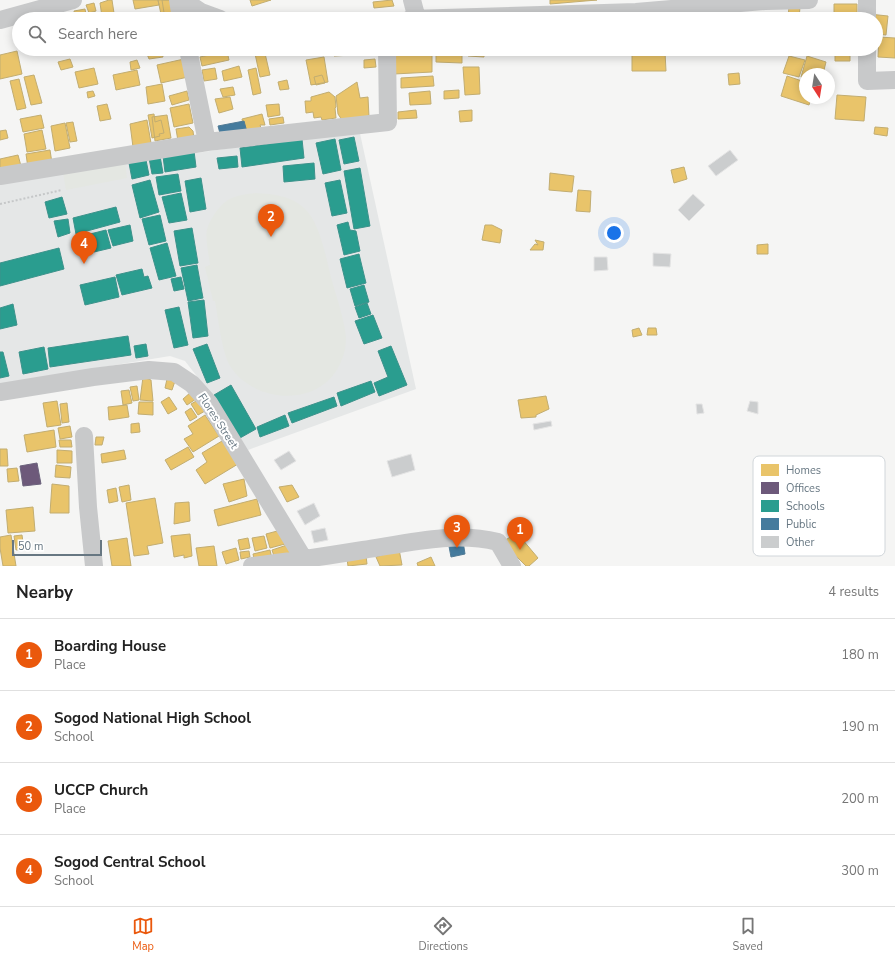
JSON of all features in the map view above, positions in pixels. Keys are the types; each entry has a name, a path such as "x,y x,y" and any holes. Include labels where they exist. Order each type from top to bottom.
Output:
{"street":[{"path":"29,12 73,0"},
{"path":"178,0 181,12"},
{"path":"183,0 201,12"},
{"path":"412,0 415,12"},
{"path":"535,12 636,6 809,0"},
{"path":"867,0 867,12"},
{"path":"0,20 12,17"},
{"path":"189,56 207,142"},
{"path":"0,176 207,142 388,122 387,56"},
{"path":"867,56 867,81 895,80"},
{"name":"Flores Street","path":"0,392 93,377 149,370 174,372 192,384 209,403 306,563"},
{"path":"84,436 88,507 94,566"},
{"path":"252,566 306,563 438,538 485,539 498,542 512,566"}],"path":[{"path":"0,204 62,190"}],"shaded area":[{"path":"359,129 416,389 248,450 209,392 185,361 170,356 0,384 0,182"},
{"path":"125,162 127,178 66,190 63,173"},
{"path":"256,193 288,198 299,204 310,215 319,232 344,323 346,344 339,366 329,380 316,389 301,394 285,396 254,388 240,378 230,366 227,360 215,301 213,301 205,267 210,265 207,230 215,214 221,206 231,198"}],"building: Homes":[{"path":"112,0 114,12 101,12 100,3"},
{"path":"133,0 158,0 159,5 135,9"},
{"path":"158,0 172,0 174,12 161,12"},
{"path":"162,0 172,0 174,12 164,12"},
{"path":"250,0 271,0 252,6"},
{"path":"392,0 394,6 374,8 373,2"},
{"path":"550,0 597,0 550,4"},
{"path":"94,3 96,11 89,12 86,5"},
{"path":"834,4 857,4 857,12 834,12"},
{"path":"789,6 800,7 800,12 789,12"},
{"path":"85,9 86,12 74,12 74,11"},
{"path":"883,15 888,16 886,35 883,35"},
{"path":"883,37 895,38 895,58 878,57 883,56"},
{"path":"12,52 12,56 18,56 22,74 0,79 0,55"},
{"path":"148,56 163,57 149,59"},
{"path":"228,56 229,60 202,66 200,57"},
{"path":"256,56 266,56 270,75 260,77"},
{"path":"393,56 432,56 432,72 394,74"},
{"path":"436,56 462,56 462,63 436,62"},
{"path":"632,56 665,56 666,71 632,71"},
{"path":"789,56 805,60 802,68 799,68 799,77 783,73"},
{"path":"807,56 826,62 824,68 804,68"},
{"path":"835,56 850,56 850,61 835,61"},
{"path":"324,57 328,82 311,85 306,60"},
{"path":"70,59 73,67 61,70 58,62"},
{"path":"184,59 188,77 161,83 157,65"},
{"path":"375,59 376,67 364,68 364,60"},
{"path":"137,60 140,68 131,70 130,62"},
{"path":"239,66 242,77 224,81 222,71"},
{"path":"463,67 479,67 480,94 465,95"},
{"path":"94,68 98,84 79,88 75,72"},
{"path":"215,68 217,79 204,81 202,70"},
{"path":"256,68 261,93 253,95 248,70"},
{"path":"137,70 140,85 116,90 113,75"},
{"path":"739,73 740,84 729,85 728,74"},
{"path":"34,75 42,103 31,105 24,77"},
{"path":"322,75 325,83 316,85 314,77"},
{"path":"433,76 434,86 401,88 401,78"},
{"path":"787,76 799,80 799,102 781,96"},
{"path":"19,79 26,108 17,110 10,81"},
{"path":"287,80 289,89 280,90 278,82"},
{"path":"357,82 360,98 368,97 369,117 342,120 338,114 336,96"},
{"path":"162,84 165,101 148,104 146,87"},
{"path":"233,87 235,95 223,97 220,89"},
{"path":"459,90 459,98 444,99 444,91"},
{"path":"93,91 95,96 88,98 87,92"},
{"path":"187,91 189,100 172,105 169,96"},
{"path":"430,91 431,104 410,105 409,93"},
{"path":"329,92 335,97 336,118 322,120 321,117 314,118 313,112 306,113 305,101 311,101 311,97"},
{"path":"837,95 866,97 864,121 835,119"},
{"path":"230,97 233,109 219,113 215,99"},
{"path":"107,104 111,119 100,121 97,106"},
{"path":"189,104 193,123 174,127 170,108"},
{"path":"279,104 280,115 268,117 266,105"},
{"path":"416,110 417,118 398,119 398,112"},
{"path":"472,110 472,121 460,122 459,111"},
{"path":"154,114 155,122 161,120 164,133 159,134 160,136 152,138 148,115"},
{"path":"262,114 265,125 260,125 261,128 245,134 242,119"},
{"path":"41,115 44,128 23,132 20,119"},
{"path":"167,115 171,138 155,141 152,117"},
{"path":"283,117 284,123 270,125 269,119"},
{"path":"147,120 151,143 133,147 130,124"},
{"path":"73,122 77,141 70,142 66,123"},
{"path":"65,123 70,148 55,151 51,126"},
{"path":"189,127 193,131 194,139 178,141 176,129"},
{"path":"875,127 888,128 887,136 874,134"},
{"path":"6,130 8,138 0,140 0,131"},
{"path":"42,130 46,149 27,152 24,134"},
{"path":"50,150 52,163 28,168 26,154"},
{"path":"18,155 21,166 0,170 0,159"},
{"path":"684,167 687,179 674,183 671,170"},
{"path":"550,173 574,176 572,192 549,190"},
{"path":"578,190 591,191 590,212 576,211"},
{"path":"485,225 492,225 502,230 500,243 482,240"},
{"path":"535,240 544,242 543,250 530,250 535,244 538,245"},
{"path":"768,244 768,254 757,254 757,245"},
{"path":"639,328 642,335 633,337 632,330"},
{"path":"648,328 656,328 657,335 647,335"},
{"path":"143,377 151,380 153,401 140,400"},
{"path":"167,379 175,381 172,390 165,388"},
{"path":"137,386 139,400 133,401 130,387"},
{"path":"129,390 132,403 123,405 121,391"},
{"path":"191,392 196,399 187,405 183,399"},
{"path":"546,396 549,409 536,415 536,417 521,418 518,400"},
{"path":"169,397 177,409 168,414 161,402"},
{"path":"198,400 205,411 198,415 191,404"},
{"path":"57,401 61,425 47,427 43,403"},
{"path":"139,402 153,402 153,415 138,414"},
{"path":"67,403 69,422 62,423 60,404"},
{"path":"127,405 129,417 109,420 108,407"},
{"path":"191,408 197,417 190,421 185,412"},
{"path":"205,415 219,436 193,452 184,439 193,434 188,426"},
{"path":"139,423 140,432 131,433 131,424"},
{"path":"70,426 72,437 60,439 58,428"},
{"path":"54,430 56,447 27,452 24,435"},
{"path":"96,437 104,437 102,445 95,445"},
{"path":"59,440 71,440 72,447 60,447"},
{"path":"222,441 238,464 205,484 196,470 207,462 202,453"},
{"path":"188,447 194,457 171,470 165,460"},
{"path":"0,449 7,449 8,466 0,466"},
{"path":"57,450 72,451 72,463 57,463"},
{"path":"124,450 126,459 102,463 101,454"},
{"path":"56,465 71,467 70,478 55,477"},
{"path":"17,468 19,481 8,482 7,469"},
{"path":"244,479 247,496 229,502 223,484"},
{"path":"52,484 69,486 69,513 50,513"},
{"path":"129,485 131,500 122,502 119,487"},
{"path":"292,485 299,497 287,502 279,487"},
{"path":"116,488 118,501 109,503 107,490"},
{"path":"155,498 163,543 147,546 149,554 134,556 126,503"},
{"path":"257,499 261,515 218,526 214,510"},
{"path":"189,502 190,521 174,524 175,503"},
{"path":"33,507 35,531 8,533 6,510"},
{"path":"281,530 285,544 270,548 266,534"},
{"path":"517,533 538,558 529,566 526,566 502,542"},
{"path":"190,534 192,556 184,558 184,555 174,557 171,536"},
{"path":"11,535 16,566 3,566 0,537"},
{"path":"22,535 24,549 16,550 14,536"},
{"path":"264,536 267,548 255,551 252,538"},
{"path":"127,538 131,566 112,566 108,541"},
{"path":"248,538 250,548 240,550 238,540"},
{"path":"290,544 293,553 275,559 272,550"},
{"path":"214,546 217,566 199,566 196,548"},
{"path":"236,548 239,560 226,564 222,552"},
{"path":"399,549 402,565 380,566 376,557"},
{"path":"270,550 272,559 255,563 253,554"},
{"path":"249,551 250,557 241,559 240,552"},
{"path":"366,556 367,564 348,566 347,559"},
{"path":"431,557 435,566 418,566 417,563"}],"building: Offices":[{"path":"37,463 41,484 23,486 20,466"}],"building: Schools":[{"path":"354,137 359,161 344,164 339,140"},
{"path":"302,139 304,158 242,167 240,148"},
{"path":"335,139 341,170 323,174 316,143"},
{"path":"194,151 196,167 165,172 163,156"},
{"path":"160,156 163,173 152,174 149,158"},
{"path":"237,156 238,167 219,169 217,158"},
{"path":"146,160 149,175 132,179 129,163"},
{"path":"314,163 315,179 284,182 283,166"},
{"path":"360,168 370,226 354,229 344,171"},
{"path":"178,174 181,191 159,195 156,177"},
{"path":"201,178 206,209 190,212 185,181"},
{"path":"150,180 159,212 140,218 132,185"},
{"path":"340,180 347,213 332,216 325,183"},
{"path":"181,193 187,220 169,223 162,197"},
{"path":"62,197 67,214 49,218 45,202"},
{"path":"116,207 120,222 76,234 73,218"},
{"path":"160,215 166,241 149,245 142,219"},
{"path":"68,219 70,233 58,237 54,221"},
{"path":"348,222 350,230 356,231 360,251 344,255 337,225"},
{"path":"130,225 133,241 113,246 108,230"},
{"path":"192,228 198,263 180,266 174,231"},
{"path":"106,230 111,248 94,252 90,234"},
{"path":"167,243 176,276 159,280 150,248"},
{"path":"59,248 64,269 0,286 0,263"},
{"path":"359,254 366,283 347,288 340,259"},
{"path":"197,265 203,298 188,301 181,268"},
{"path":"142,269 144,277 148,276 152,288 122,295 116,275"},
{"path":"115,277 119,297 85,305 80,285"},
{"path":"181,277 184,289 174,291 171,279"},
{"path":"364,285 369,302 355,306 350,289"},
{"path":"204,300 208,336 193,338 188,302"},
{"path":"367,303 371,314 359,318 355,307"},
{"path":"13,304 17,325 0,329 0,308"},
{"path":"179,307 188,345 174,348 165,310"},
{"path":"373,315 382,338 364,344 355,321"},
{"path":"128,336 131,355 50,367 48,348"},
{"path":"146,344 148,356 136,358 134,346"},
{"path":"207,344 220,378 207,383 193,349"},
{"path":"391,346 407,385 379,396 374,383 388,377 378,351"},
{"path":"44,347 48,369 23,374 19,352"},
{"path":"0,352 3,352 9,376 0,378"},
{"path":"371,381 375,392 341,406 337,393"},
{"path":"231,385 256,429 240,438 214,395"},
{"path":"334,397 337,406 292,423 288,413"},
{"path":"285,415 289,426 260,437 257,427"}],"building: Public":[{"path":"244,121 247,132 221,137 218,126"},
{"path":"448,541 463,541 465,554 451,557"}],"building: Other":[{"path":"730,150 738,160 716,176 708,166"},
{"path":"693,194 705,205 689,221 678,210"},
{"path":"653,253 671,254 670,267 653,266"},
{"path":"594,257 607,257 608,270 594,271"},
{"path":"750,401 758,402 758,414 747,411"},
{"path":"696,404 702,404 704,413 697,414"},
{"path":"551,421 552,426 534,430 533,424"},
{"path":"289,451 296,461 281,470 274,460"},
{"path":"411,454 415,470 392,477 387,461"},
{"path":"314,503 320,516 305,525 297,511"},
{"path":"325,528 328,540 314,543 311,531"}],"place":[{"name":"Sogod National High School","path":"271,237"},
{"name":"Sogod Central School","path":"84,264"},
{"name":"UCCP Church","path":"457,548"},
{"name":"Boarding House","path":"520,550"}]}
